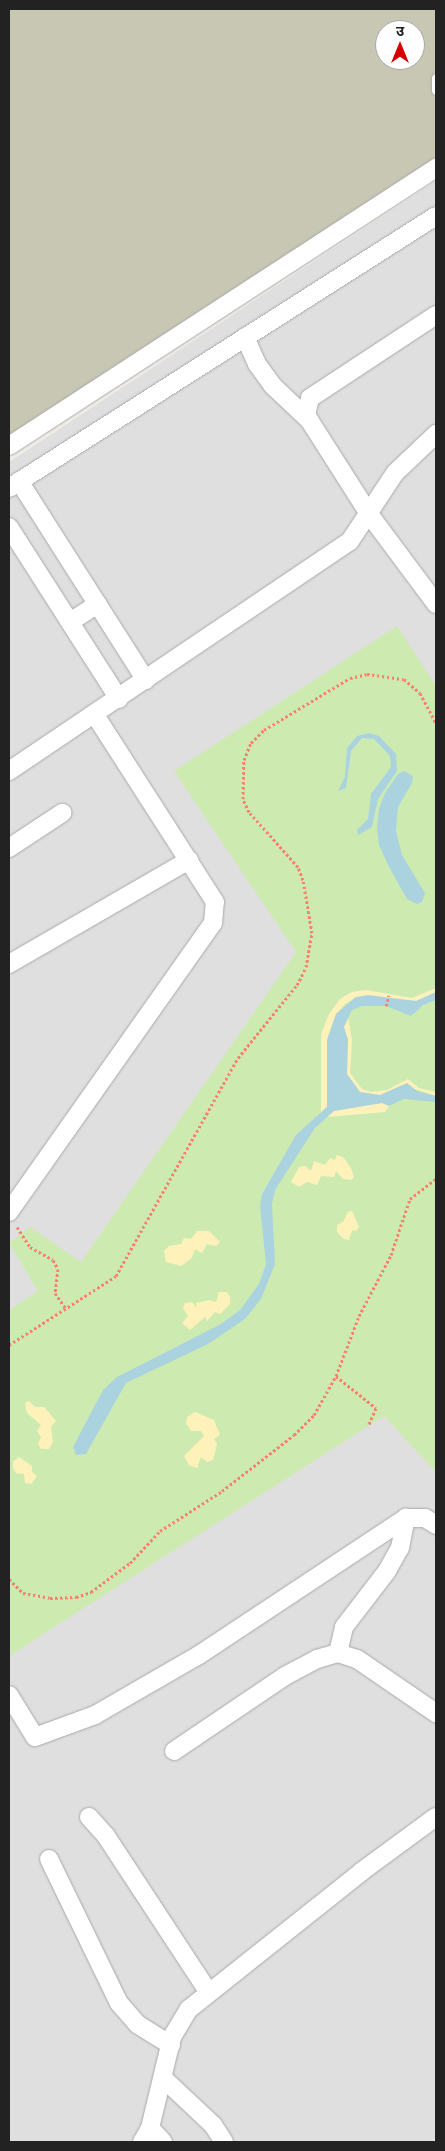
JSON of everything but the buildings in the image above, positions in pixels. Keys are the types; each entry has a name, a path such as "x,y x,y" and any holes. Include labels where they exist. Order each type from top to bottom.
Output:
{"street":[{"path":"9,446 436,168"},
{"path":"146,680 98,604 14,484 436,216"},
{"path":"436,316 310,398 306,415 369,514 436,604"},
{"path":"245,337 257,364 272,386 310,421"},
{"path":"9,771 119,699 350,540 395,473 436,434"},
{"path":"9,527 119,699"},
{"path":"70,622 98,604"},
{"path":"11,1216 212,924 215,902 95,715"},
{"path":"9,848 62,813"},
{"path":"9,964 189,860"},
{"path":"338,1653 344,1627 388,1571 400,1548 406,1518"},
{"path":"9,1696 35,1737 95,1715 199,1655 406,1518 425,1518 436,1525"},
{"path":"174,1751 284,1676 317,1659 338,1653 357,1659 436,1713"},
{"path":"89,1817 106,1836 208,1991"},
{"path":"163,2142 146,2135 164,2079 171,2045 188,2009 208,1991 436,1817"},
{"path":"49,1859 118,2003 137,2024 171,2045"},
{"path":"164,2079 212,2125 224,2142"}],"lane":[{"path":"436,78 436,90"}],"path":[{"path":"9,1345 116,1276 125,1264 238,1058 297,985 306,967 312,933 303,880 298,867 249,812 243,799 244,760 251,743 264,730 350,678 367,674 404,679 420,693 436,722"},
{"path":"386,1006 389,995"},
{"path":"9,1579 23,1593 50,1598 76,1597 91,1592 130,1563 160,1532 222,1491 294,1435 314,1415 336,1376 359,1316 391,1256 410,1199 436,1179"},
{"path":"11,1216 30,1247 54,1260 58,1269 56,1293 66,1309"},
{"path":"336,1376 376,1408 368,1426"}],"shaded area":[{"path":"9,9 436,9 436,171 9,454"},
{"path":"436,181 436,2139 432,2142 9,2142 9,462"}],"green space":[{"path":"397,626 436,686 436,1467 434,1470 384,1416 9,1656 9,1310 38,1291 9,1243 30,1227 81,1262 296,952 174,771"}],"sand":[{"path":"436,988 436,992 417,1001 356,997 345,1004 336,1014 327,1040 327,1107 321,1112 321,1034 329,1014 340,999 352,992 366,990 412,998"},
{"path":"348,1017 352,1040 350,1073 362,1089 371,1092 387,1090 408,1079 419,1088 436,1092 436,1096 403,1085 380,1095 360,1092 347,1074 348,1040 344,1027"},
{"path":"382,1103 389,1106 385,1112 327,1117 334,1111"},
{"path":"337,1155 344,1158 351,1168 354,1177 351,1180 343,1179 336,1171 334,1177 321,1176 317,1185 307,1182 299,1187 291,1182 299,1167 305,1166 311,1171 314,1161 325,1165 330,1158 335,1160"},
{"path":"352,1211 359,1227 356,1231 352,1230 349,1240 344,1239 337,1232 337,1225 343,1222 348,1212"},
{"path":"197,1231 209,1231 220,1242 216,1246 207,1244 202,1253 195,1249 192,1258 181,1266 166,1262 164,1251 169,1246 181,1244 184,1238 191,1239"},
{"path":"219,1292 227,1292 230,1297 230,1304 220,1314 215,1312 207,1321 205,1317 190,1330 182,1323 188,1316 183,1308 185,1303 192,1302 197,1308 196,1303 209,1300 216,1302"},
{"path":"29,1401 35,1407 44,1407 56,1421 51,1427 53,1442 49,1449 41,1449 38,1444 41,1437 37,1431 41,1425 27,1413 25,1403"},
{"path":"195,1412 214,1420 220,1435 214,1439 217,1444 213,1460 207,1462 201,1457 197,1468 189,1465 184,1456 204,1436 201,1431 191,1431 186,1423 187,1417"},
{"path":"19,1457 32,1466 32,1472 37,1476 31,1484 25,1483 24,1474 16,1473 13,1468 13,1462"}],"water":[{"path":"369,733 379,736 396,754 397,771 378,799 372,827 358,835 357,830 368,819 371,794 391,767 390,756 374,739 362,738 351,751 346,788 338,791 345,777 347,748 357,736"},
{"path":"404,771 413,776 412,783 398,807 396,831 402,855 425,893 422,902 417,904 407,899 388,865 379,845 377,827 379,809 385,793 398,774"},
{"path":"436,992 436,1000 423,1005 411,1016 386,1006 362,1006 352,1010 344,1027 348,1040 347,1074 360,1092 380,1095 407,1083 417,1091 436,1096 436,1102 404,1099 389,1106 382,1103 334,1111 315,1128 275,1190 272,1204 275,1264 261,1299 245,1319 208,1344 126,1383 86,1454 76,1455 73,1447 103,1390 117,1377 221,1324 240,1310 259,1284 266,1264 260,1206 262,1194 296,1135 327,1107 327,1040 336,1014 356,997 368,995 416,1001"}]}
